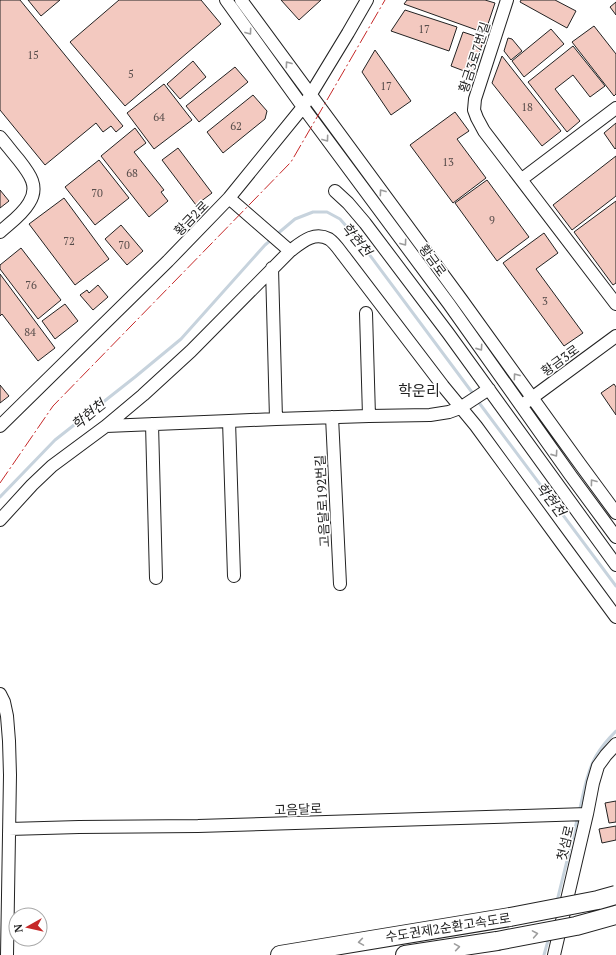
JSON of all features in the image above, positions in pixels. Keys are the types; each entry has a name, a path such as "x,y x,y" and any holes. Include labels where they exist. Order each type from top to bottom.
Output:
{"highway":[{"name":"수도권제2순환고속도로","path":"280,955 510,917 598,900 616,895"},
{"name":"수도권제2순환고속도로","path":"405,955 497,941 576,926 616,915"}],"street":[{"name":"황금로","path":"226,0 303,107 449,304 616,537"},
{"name":"황금로","path":"241,0 616,513"},
{"name":"황금2로","path":"0,426 163,267 229,198 303,107 367,0"},
{"name":"황금3로7번길","path":"507,0 478,86 474,110 484,131 616,304"},
{"path":"522,179 616,108"},
{"path":"0,137 26,168 31,177 34,188 29,204 22,213 0,232"},
{"path":"335,192 348,203 365,222 448,333 486,390 616,565"},
{"path":"229,198 286,248"},
{"path":"0,520 32,485 52,466 106,426 143,395 191,351 272,268 286,248 313,236 322,236 330,240 344,256 436,377 463,406 468,416 616,617"},
{"path":"272,268 276,419"},
{"path":"366,313 369,416"},
{"name":"황금3로","path":"521,406 616,336"},
{"path":"106,426 332,417 430,415 449,412 463,406 486,390"},
{"name":"고음달로192번길","path":"332,417 340,584"},
{"path":"229,422 234,576"},
{"path":"152,424 156,578"},
{"path":"0,694 4,702 9,734 10,774 6,834 7,955"},
{"name":"첫섬로","path":"554,955 593,783 598,766 616,744"},
{"name":"고음달로","path":"6,834 79,827 206,826 587,814"}],"building":[{"path":"0,0 20,0 123,126 116,132 111,126 103,132 96,123 45,165 0,110"},
{"path":"28,0 60,0 41,16"},
{"path":"119,0 201,0 221,24 125,106 70,42"},
{"path":"281,0 321,0 299,20"},
{"path":"407,0 485,0 495,3 485,33 404,4"},
{"path":"521,0 555,0 576,11 567,28 520,2"},
{"path":"616,2 616,15 610,7"},
{"path":"405,10 457,27 449,51 391,31"},
{"path":"594,26 616,54 616,94 614,96 572,42"},
{"path":"551,29 564,44 524,77 512,61"},
{"path":"463,32 484,39 472,74 451,66"},
{"path":"508,38 512,39 522,51 511,60 504,51"},
{"path":"573,46 605,86 590,97 573,75 555,89 580,121 567,132 528,82"},
{"path":"375,50 411,101 391,115 362,72"},
{"path":"502,56 561,131 542,146 492,83"},
{"path":"193,61 206,77 180,99 167,84"},
{"path":"235,67 248,82 199,122 186,106"},
{"path":"164,84 192,120 154,149 127,113"},
{"path":"253,95 267,111 265,119 223,153 207,132"},
{"path":"455,112 469,131 457,139 486,178 453,203 410,145"},
{"path":"616,123 616,148 615,149 604,133"},
{"path":"135,128 146,143 134,152 164,190 161,192 168,201 149,217 101,156"},
{"path":"178,148 212,193 196,205 162,160"},
{"path":"616,156 616,196 572,230 553,205"},
{"path":"99,160 129,198 95,225 65,187"},
{"path":"487,180 529,237 497,261 455,203"},
{"path":"0,190 9,201 0,208"},
{"path":"64,198 109,259 75,285 29,224"},
{"path":"616,201 616,283 613,285 574,232"},
{"path":"121,225 143,251 127,265 105,239"},
{"path":"544,233 558,253 536,269 583,333 564,346 503,263"},
{"path":"21,248 61,300 38,319 0,269 0,265"},
{"path":"0,274 55,348 38,361 2,314 0,316"},
{"path":"98,285 108,297 93,310 80,295 87,290 89,293"},
{"path":"65,304 78,321 55,339 42,321"},
{"path":"614,384 616,387 616,415 601,393"},
{"path":"0,385 9,396 0,403"},
{"path":"616,801 616,822 609,823 605,803"},
{"path":"616,826 616,840 602,843 599,829"}],"waterway":[{"name":"학현천","path":"276,235 295,219 313,212 327,212 340,219 360,242 474,395"},
{"name":"학현천","path":"0,497 55,440 181,339 272,239"},
{"name":"학현천","path":"477,400 616,586"},
{"path":"580,808 590,768 602,746 616,731"},
{"path":"557,901 577,820"},
{"path":"544,955 549,937"}],"power":[{"path":"0,483 53,406 291,162 385,0"}],"district":[{"name":"학운리","path":"419,390"}]}
